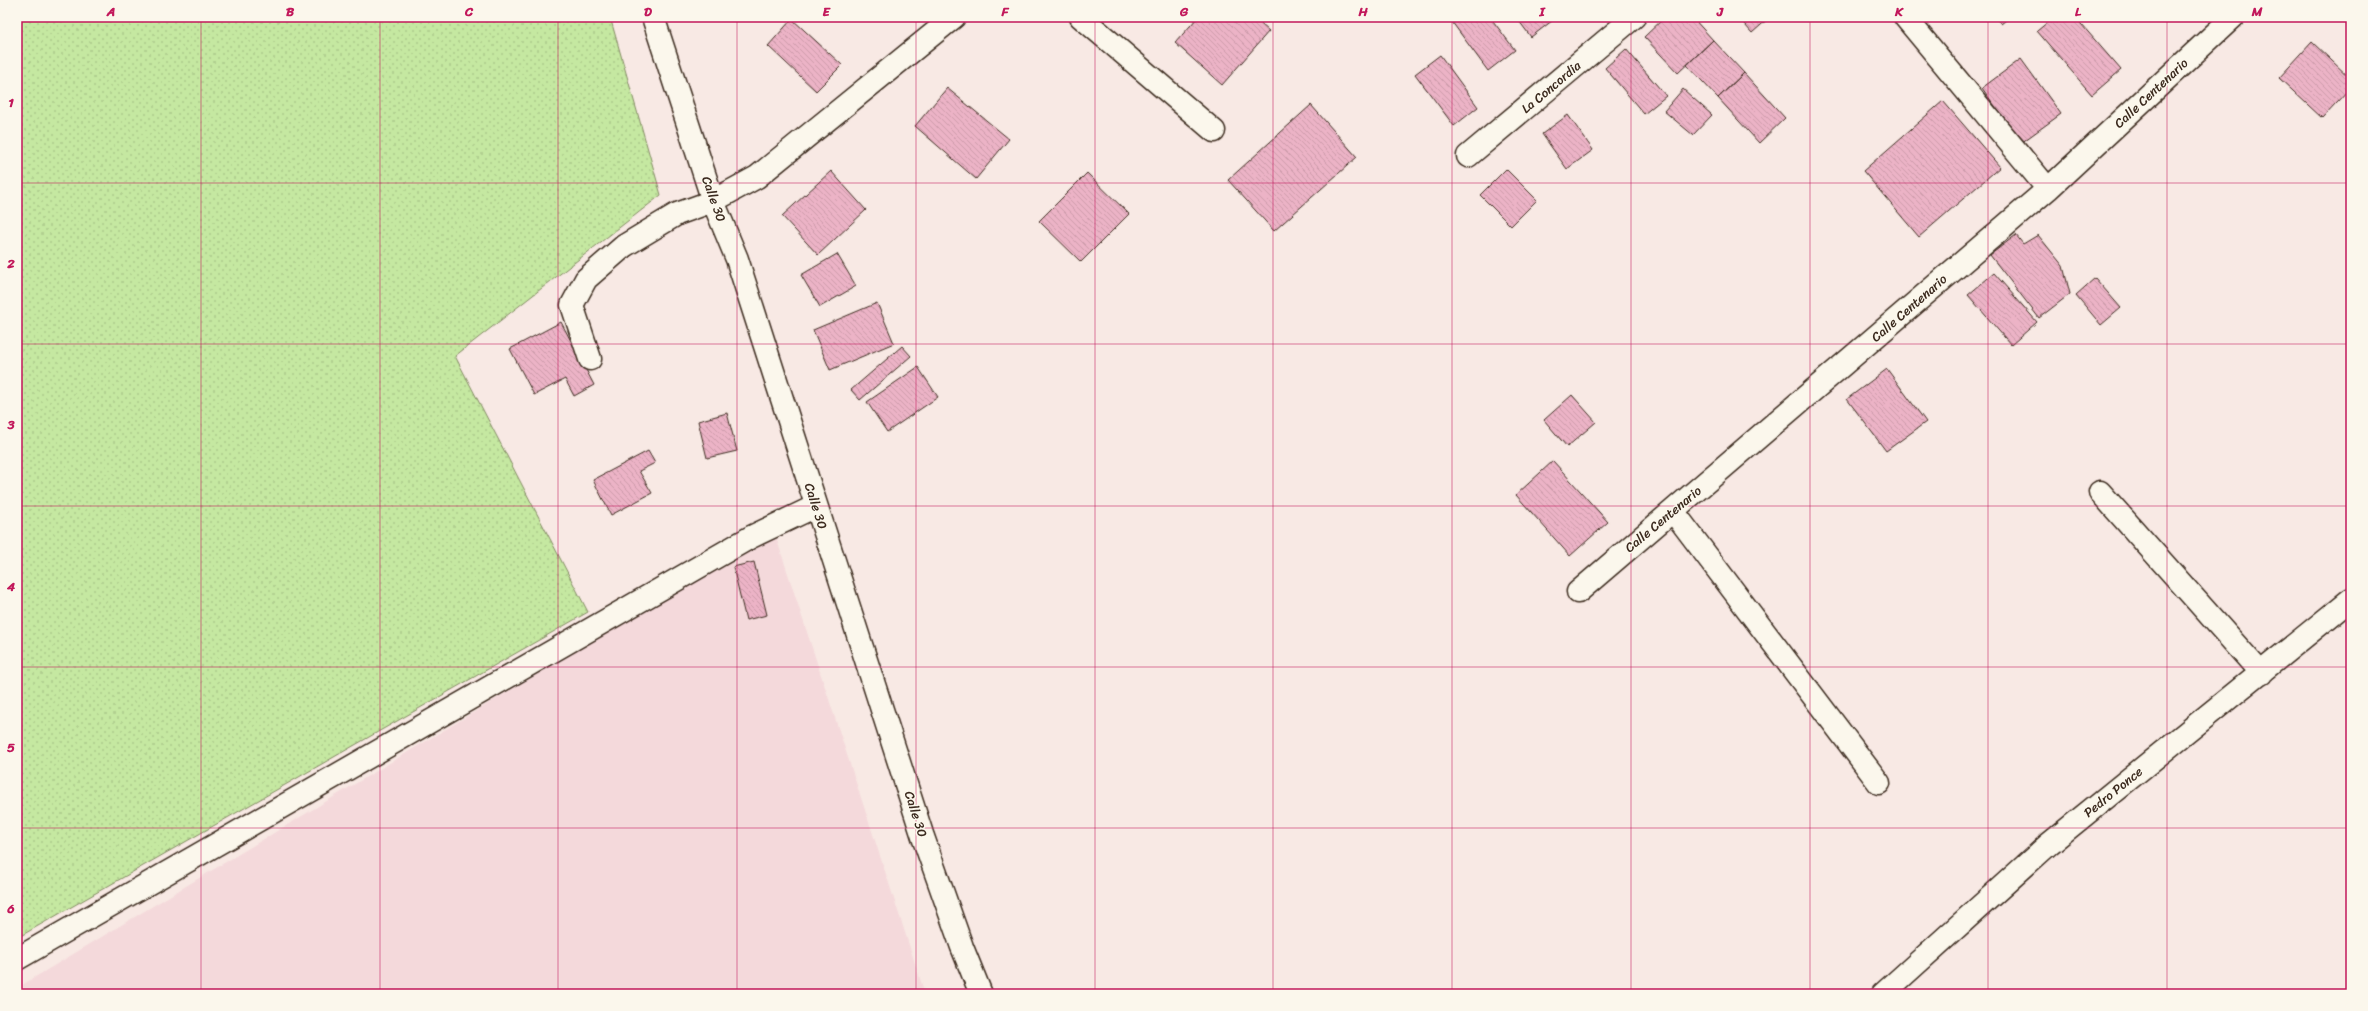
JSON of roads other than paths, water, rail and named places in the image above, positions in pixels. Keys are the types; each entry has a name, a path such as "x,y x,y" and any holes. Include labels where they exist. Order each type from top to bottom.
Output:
{"street":[{"name":"Calle 30","path":"653,17 709,202 737,259 812,507 923,837 962,947 981,994"},
{"path":"590,359 572,305 586,279 624,246 677,214 709,202 757,177 954,17"},
{"path":"1081,17 1214,131"},
{"name":"La Concordia","path":"1468,156 1634,17"},
{"path":"1905,17 2048,189"},
{"name":"Calle Centenario","path":"1578,592 2048,189 2233,17"},
{"path":"2100,492 2260,673"},
{"path":"17,959 779,523 812,507"},
{"path":"1673,511 1879,783"},
{"name":"Pedro Ponce","path":"1883,994 2049,844 2351,599"}]}
